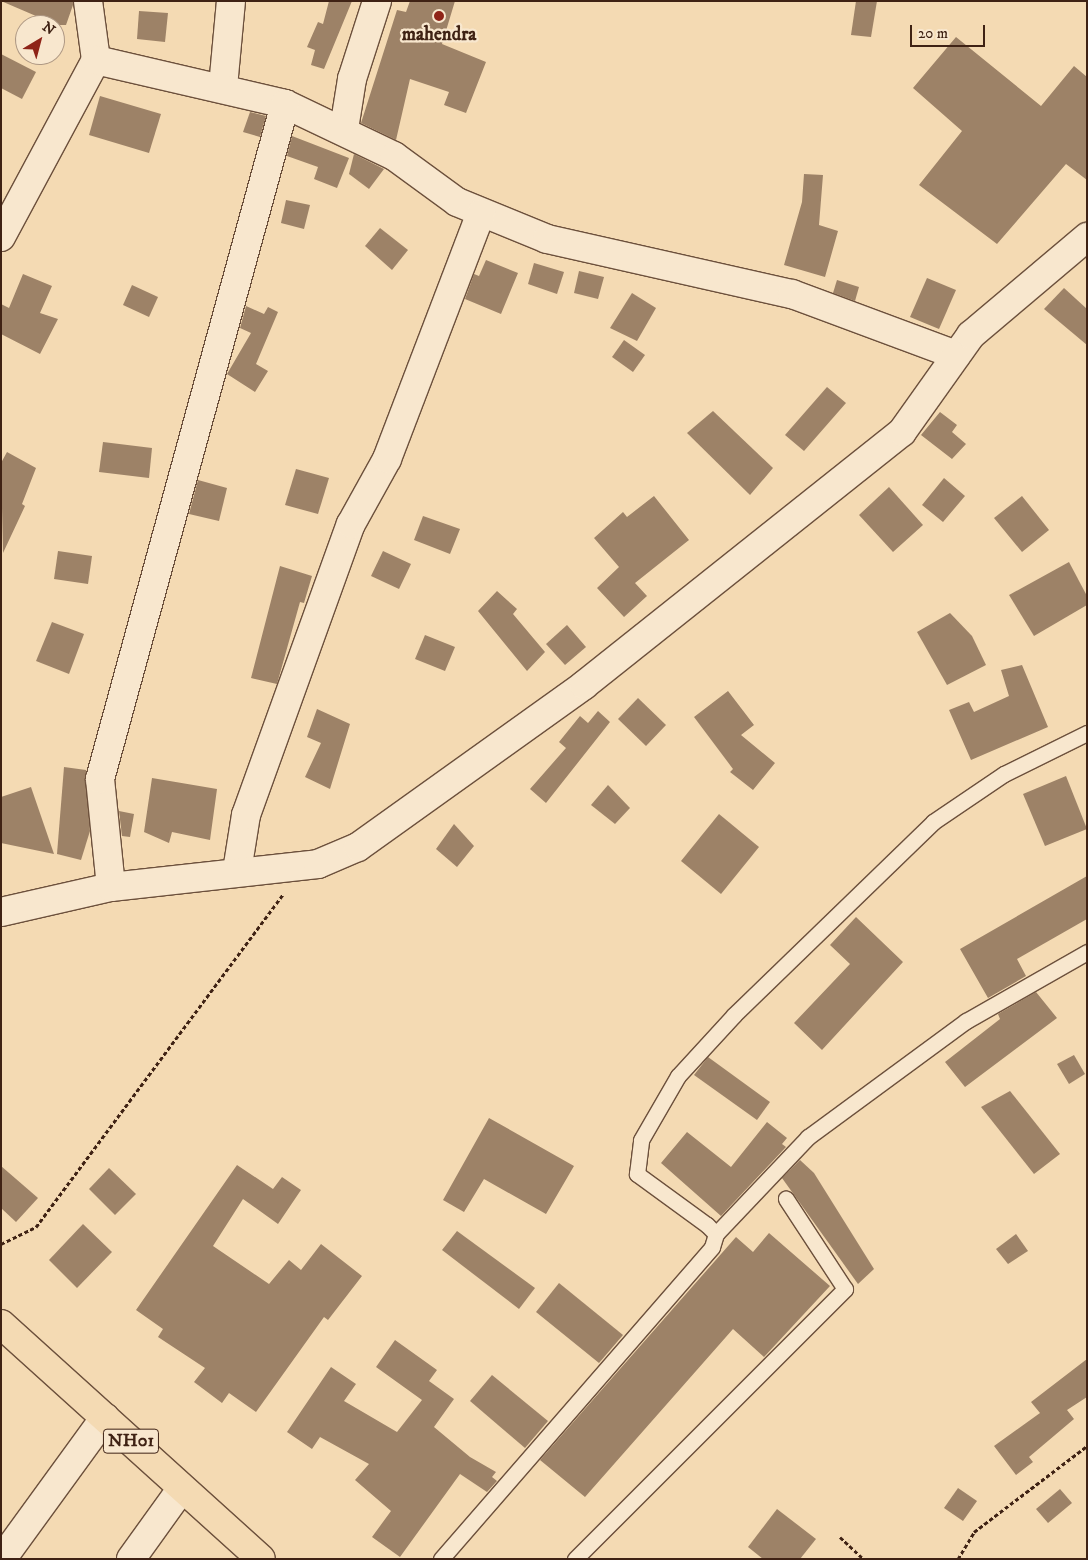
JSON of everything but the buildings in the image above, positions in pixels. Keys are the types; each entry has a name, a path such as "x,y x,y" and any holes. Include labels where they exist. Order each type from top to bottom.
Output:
{"highway":[{"name":"NH01","path":"1,1324 261,1559"}],"street":[{"path":"1,238 96,60 88,1"},
{"path":"223,87 231,1"},
{"path":"344,129 352,79 377,1"},
{"path":"96,60 223,87 285,104 344,129 481,213 547,238 792,294 956,355"},
{"path":"111,886 100,779 285,104"},
{"path":"236,871 246,815 351,524 387,459 481,213"},
{"path":"1,912 111,886 305,865 358,847 584,685 902,432 971,335 1087,237"},
{"path":"2,1559 105,1418"},
{"path":"131,1559 182,1488"}],"lane":[{"path":"716,1234 637,1174 641,1140 678,1076 734,1015 933,822 1004,774 1087,733"},
{"path":"441,1559 712,1248 716,1234 808,1137 966,1021 1087,952"},
{"path":"575,1559 845,1288 786,1199"}],"path":[{"path":"1,1244 36,1227 305,865"},
{"path":"958,1559 974,1532 1087,1446"},
{"path":"840,1537 864,1559"}],"place":[{"name":"mahendra","path":"439,16"}]}
